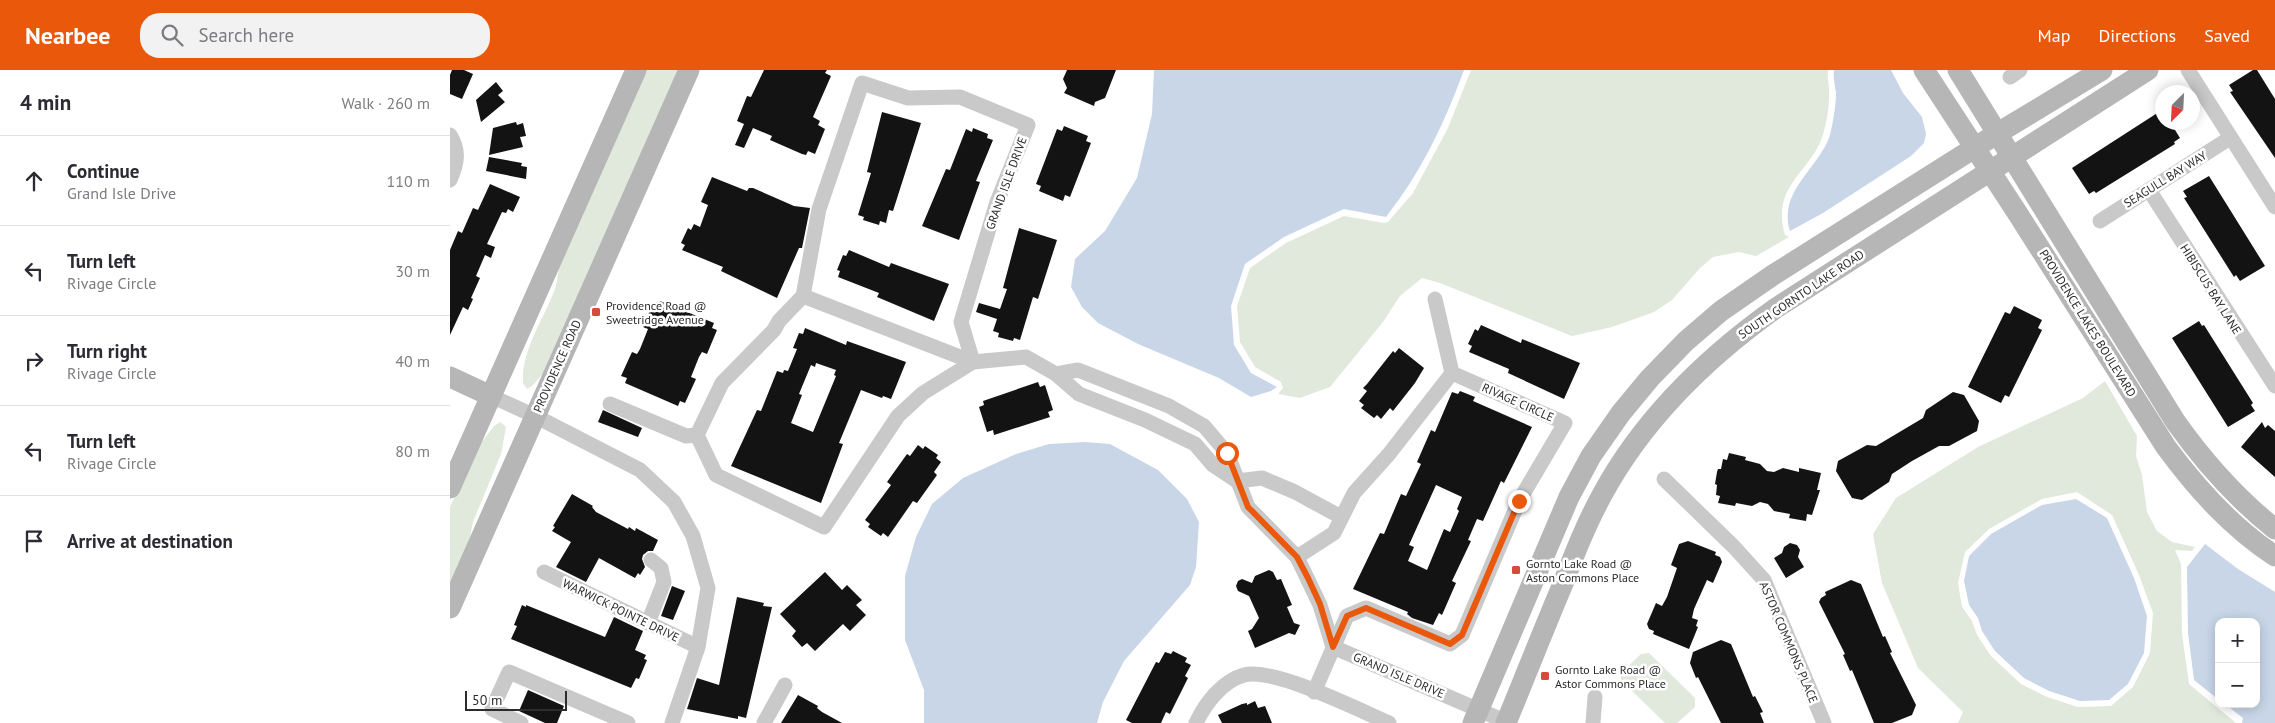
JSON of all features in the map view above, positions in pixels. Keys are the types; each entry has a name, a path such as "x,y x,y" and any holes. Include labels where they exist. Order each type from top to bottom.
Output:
{"street":[{"path":"450,488 636,70"},
{"name":"PROVIDENCE ROAD","path":"450,608 689,70"},
{"name":"PROVIDENCE LAKES BOULEVARD","path":"1924,70 2171,454 2212,503 2239,529 2275,556"},
{"name":"PROVIDENCE LAKES BOULEVARD","path":"1958,70 2014,157 2175,421 2198,453 2224,483 2248,508 2275,529"},
{"path":"1476,716 1569,497 1591,456 1620,413 1650,378 1686,341 1721,311 1773,275 1973,148 2102,70"},
{"name":"SOUTH GORNTO LAKE ROAD","path":"1507,723 1580,542 1601,496 1628,451 1666,404 1740,333 2148,70"},
{"path":"2188,70 2275,207"},
{"name":"GRAND ISLE DRIVE","path":"803,296 818,209 862,83 908,98 960,97 1028,125 997,202 961,322 973,362"},
{"path":"450,135 456,145 457,164 450,180"},
{"name":"SEAGULL BAY WAY","path":"2100,221 2230,138"},
{"name":"HIBISCUS BAY LANE","path":"2149,190 2275,386"},
{"path":"697,434 722,383 774,330 779,321 803,296 973,362"},
{"path":"1297,557 1334,533 1354,493 1389,454 1452,373 1435,299"},
{"path":"697,434 716,475 824,527 898,416 923,393 973,362 1026,357 1056,374 1079,394 1141,418 1195,444 1213,464 1237,481 1262,478 1296,492 1341,517"},
{"path":"1056,374 1078,370 1169,406 1204,426 1227,453 1248,507 1297,557 1320,604 1333,647"},
{"name":"RIVAGE CIRCLE","path":"1314,692 1347,616 1366,608 1450,644 1462,635 1519,501 1565,423 1452,373"},
{"path":"450,377 536,416 640,470 674,502 693,536 708,588 698,647 672,723"},
{"path":"1141,418 1149,398"},
{"path":"610,404 686,436 697,434"},
{"name":"ASTOR COMMONS PLACE","path":"1664,479 1734,547 1764,580 1824,723"},
{"path":"648,623 664,582 661,568 651,560"},
{"name":"WARWICK POINTE DRIVE","path":"544,572 698,647"},
{"name":"GRAND ISLE DRIVE","path":"1333,647 1476,716 1507,723"},
{"path":"521,723 492,709 507,673 510,672 628,723"},
{"path":"1196,723 1210,699 1223,687 1244,675 1273,676 1389,723"},
{"path":"764,723 785,685"},
{"path":"1593,723 1595,696"}],"shaded area":[{"path":"644,70 682,70 548,368 527,389 523,383 523,371 529,347 555,289 560,262"},
{"path":"1471,70 1828,70 1828,110 1819,145 1788,190 1783,203 1782,217 1785,235 1789,237 1756,256 1739,252 1713,257 1700,268 1672,300 1654,312 1612,327 1572,336 1440,283 1422,278 1400,296 1383,322 1330,387 1300,398 1278,394 1283,388 1281,382 1255,367 1240,342 1237,306 1250,268 1286,243 1344,216 1384,223 1388,222 1413,193 1448,128"},
{"path":"2105,381 2137,436 2136,456 2142,475 2147,512 2157,531 2172,542 2195,547 2192,551 2175,550 2181,564 2182,634 2189,684 2215,706 2215,708 2218,708 2236,723 1958,723 1963,712 1918,668 1882,583 1873,534 1896,498 1978,447 2083,398","holes":["2077,492 2112,515 2139,575 2153,613 2150,653 2133,687 2111,706 2078,707 2047,697 2021,684 1991,656 1977,635 1972,621 1962,607 1958,583 1965,552 1989,529 2042,499"]},
{"path":"500,422 506,427 501,454 473,522 467,552 450,592 450,507 478,447 494,426"},
{"path":"1649,653 1695,698 1695,707 1677,723 1665,723 1621,680 1621,673 1641,654"}],"water":[{"path":"1154,70 1464,70 1448,109 1421,165 1386,217 1344,209 1284,237 1245,264 1231,306 1234,345 1251,373 1277,387 1271,391 1251,397 1219,378 1138,344 1098,323 1082,307 1071,287 1075,259 1105,231 1137,178 1152,114"},
{"path":"1834,70 1891,70 1903,93 1922,117 1926,134 1924,143 1911,156 1823,213 1790,231 1788,216 1794,192 1825,147 1830,135 1836,98"},
{"path":"1085,442 1110,444 1158,470 1187,499 1199,522 1196,567 1190,585 1124,661 1103,702 1097,723 924,723 924,690 905,640 905,576 916,537 932,504 963,478 1016,454 1049,444"},
{"path":"2076,499 2107,518 2134,578 2147,616 2144,653 2128,684 2109,700 2080,701 2049,691 2024,678 1995,651 1982,631 1978,618 1969,605 1964,581 1969,556 1991,534 2042,505"},
{"path":"2205,544 2238,569 2275,592 2275,723 2242,723 2243,718 2230,708 2260,708 2260,618 2215,618 2215,697 2194,680 2188,633 2187,567"}],"building":[{"path":"452,70 464,70 473,74 462,99 450,94 450,75"},
{"path":"764,70 827,70 825,73 831,76 813,117 820,121 818,125 825,129 815,154 808,151 806,155 802,154 770,140 772,136 753,128 744,148 735,145 744,124 737,121 747,96 751,97"},
{"path":"1067,70 1116,70 1105,98 1095,102 1094,106 1064,93 1067,88 1063,79"},
{"path":"2253,70 2257,70 2275,99 2275,158 2230,92 2233,91 2229,85"},
{"path":"496,82 503,91 498,95 505,102 481,122 476,100"},
{"path":"882,112 921,123 893,211 889,210 886,223 880,221 879,225 863,220 864,217 858,215 871,173 867,172"},
{"path":"2155,115 2155,130 2175,130 2180,138 2174,142 2175,144 2096,193 2094,191 2089,194 2072,168"},
{"path":"516,122 517,125 523,123 526,136 520,137 523,147 489,155 493,128"},
{"path":"1064,126 1088,136 1086,141 1091,143 1070,197 1065,195 1063,201 1039,191 1041,186 1036,184 1057,129 1062,131"},
{"path":"973,128 988,134 987,138 993,140 976,181 980,182 959,240 922,226 946,169 950,170 966,129 972,132"},
{"path":"489,157 522,163 521,166 527,167 526,179 486,171"},
{"path":"2209,176 2265,266 2240,281 2236,275 2234,277 2184,198 2187,197 2183,191"},
{"path":"712,177 747,191 749,188 753,188 794,206 810,208 802,248 799,248 777,298 721,271 723,267 682,250 685,245 681,243 688,228 691,230 694,224 700,227 708,205 701,202"},
{"path":"490,184 520,197 513,212 508,209 506,213 502,212 487,244 495,247 491,258 485,255 476,276 480,278 471,298 473,299 468,310 463,307 450,335 450,250 458,231 462,233 473,208 478,210"},
{"path":"1019,228 1057,240 1038,299 1033,297 1020,340 1014,338 1013,341 998,337 999,333 993,331 997,319 976,312 979,303 1000,309 1007,289 1003,288"},
{"path":"849,250 889,267 891,263 949,284 934,321 877,297 879,293 838,277 840,271 837,270 843,255 846,256"},
{"path":"660,301 714,323 712,328 717,330 707,354 702,352 699,357 691,377 696,379 685,403 680,401 678,406 625,383 627,378 621,376 632,352 637,354 640,349 648,329 643,327 653,303 658,305"},
{"path":"2014,306 2042,320 2038,328 2042,330 2009,397 2005,395 2001,403 1968,387 2005,312 2010,314"},
{"path":"2199,321 2202,326 2204,325 2253,403 2251,405 2255,411 2228,427 2172,338"},
{"path":"1481,325 1521,343 1522,339 1580,363 1564,399 1508,373 1509,369 1469,352 1472,346 1468,344 1475,329 1478,331"},
{"path":"805,328 846,345 847,341 906,362 891,399 883,396 882,398 861,390 839,443 843,444 821,503 731,466 757,410 761,411 777,371 783,373 784,370 788,371 797,349 793,348 799,333 803,334","holes":["816,363 836,370 834,375 836,376 813,432 791,423 802,395 799,394 811,365 815,367"]},
{"path":"1399,348 1424,368 1393,411 1390,408 1381,419 1377,415 1374,418 1361,408 1364,405 1359,401 1367,391 1363,388 1393,351 1395,353"},
{"path":"1038,382 1040,387 1045,385 1053,410 1048,412 1050,417 994,435 993,430 987,432 979,407 984,405 983,401"},
{"path":"1460,391 1475,397 1473,401 1532,427 1504,483 1501,481 1483,521 1477,519 1468,540 1471,541 1452,581 1456,583 1442,615 1439,613 1433,625 1412,618 1407,614 1408,612 1353,589 1380,533 1384,534 1401,494 1406,496 1421,464 1417,462 1431,430 1435,432 1452,392 1458,394","holes":["1436,485 1462,497 1457,509 1459,511 1450,532 1444,529 1427,570 1408,561 1414,547 1409,545"]},
{"path":"1953,392 1964,395 1979,421 1977,431 1949,446 1939,446 1912,461 1892,474 1889,482 1862,500 1852,498 1836,471 1838,461 1867,445 1876,446 1923,418 1926,410"},
{"path":"603,410 642,428 638,437 598,422"},
{"path":"2262,422 2265,428 2268,425 2275,431 2275,477 2241,447"},
{"path":"918,445 923,449 925,446 938,455 936,458 941,462 934,472 937,475 917,503 913,501 888,537 883,533 881,536 868,527 870,524 865,520 891,485 887,482 907,454 910,456"},
{"path":"1729,453 1746,457 1745,460 1760,464 1767,471 1774,472 1783,468 1799,472 1799,468 1821,473 1817,490 1820,490 1812,515 1807,514 1806,521 1789,518 1790,514 1774,511 1768,504 1760,502 1752,506 1736,503 1735,506 1718,503 1720,496 1716,495 1717,485 1715,484 1717,472 1718,469 1721,469 1723,459 1727,460"},
{"path":"572,494 593,506 596,512 628,529 629,527 635,531 636,528 658,540 653,551 648,551 643,555 642,559 645,567 640,575 638,573 635,578 599,558 586,582 556,567 571,542 552,531 555,527 553,526"},
{"path":"1688,541 1716,552 1715,555 1720,557 1722,562 1713,583 1707,580 1694,609 1692,618 1698,620 1696,626 1698,627 1689,649 1653,634 1654,631 1649,629 1647,624 1656,603 1662,606 1667,597 1677,568 1671,565 1679,544"},
{"path":"1790,543 1797,545 1800,550 1798,557 1804,567 1786,578 1774,558 1782,553 1784,547"},
{"path":"1269,570 1273,572 1277,580 1281,579 1292,605 1287,607 1294,623 1300,625 1295,635 1289,633 1255,648 1248,631 1252,629 1259,618 1249,596 1238,591 1236,586 1238,581 1242,579 1252,583 1255,576"},
{"path":"825,572 842,590 847,585 862,600 856,605 866,615 850,631 843,624 815,651 807,643 802,647 792,636 796,631 780,614"},
{"path":"1851,580 1861,584 1883,637 1885,636 1892,652 1890,653 1916,705 1912,715 1892,723 1874,723 1852,670 1850,671 1843,655 1845,654 1819,602 1826,595 1825,592"},
{"path":"672,586 685,591 673,620 661,616"},
{"path":"737,597 764,603 763,606 772,607 746,718 738,716 738,719 687,709 697,678 719,685"},
{"path":"522,605 605,637 614,617 643,631 635,650 646,655 644,659 647,660 639,679 636,678 631,688 511,639 517,626 514,625"},
{"path":"1721,640 1731,644 1753,697 1755,696 1763,712 1760,713 1764,723 1721,723 1698,677 1696,678 1690,663 1693,652"},
{"path":"1173,651 1187,658 1185,662 1191,665 1185,676 1188,678 1170,714 1166,712 1161,723 1132,723 1126,720 1156,662 1159,663 1165,652 1171,654"},
{"path":"528,690 564,706 557,723 545,723 519,711"},
{"path":"798,695 818,706 817,708 822,712 842,723 781,723"},
{"path":"1255,701 1258,708 1265,706 1272,723 1222,723 1218,715 1242,704 1247,703 1247,705"}],"place":[{"name":"Providence Road @ Sweetridge Avenue","path":"596,312"},
{"name":"Gornto Lake Road @ Aston Commons Place","path":"1516,570"},
{"name":"Gornto Lake Road @ Astor Commons Place","path":"1545,676"}],"route":[{"path":"1227,453 1248,507 1297,557 1320,604 1333,647 1347,616 1366,608 1450,644 1462,635 1519,501"}]}
